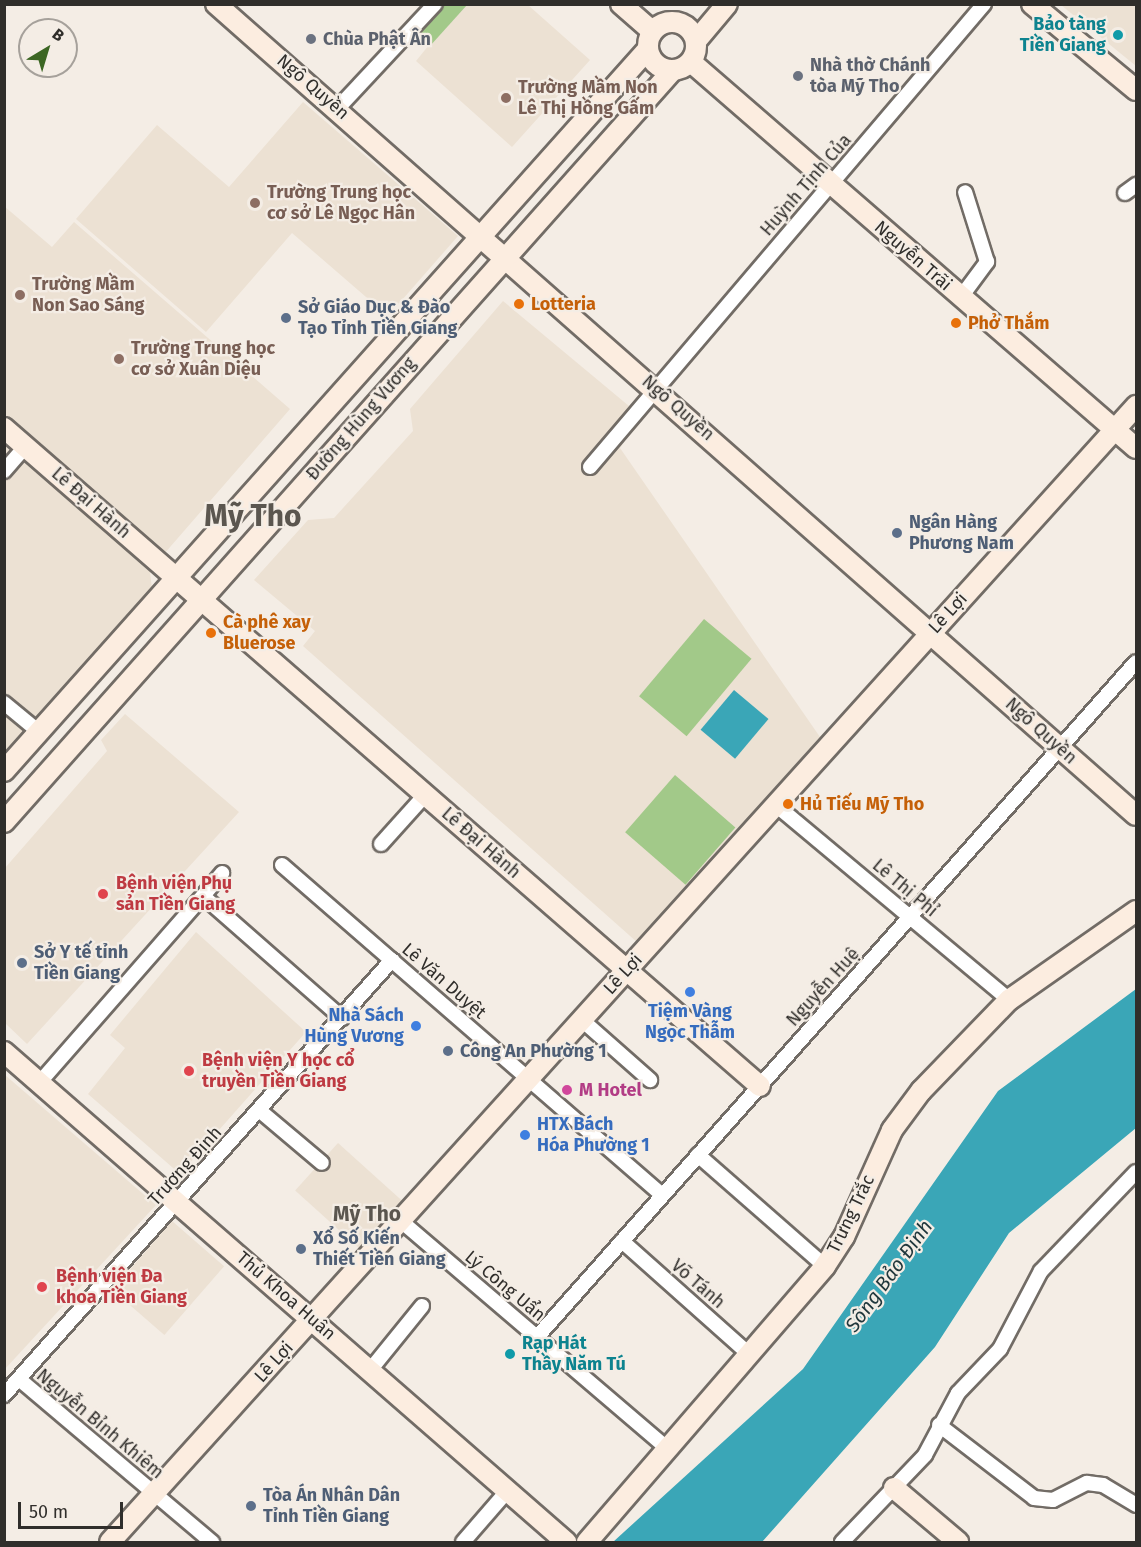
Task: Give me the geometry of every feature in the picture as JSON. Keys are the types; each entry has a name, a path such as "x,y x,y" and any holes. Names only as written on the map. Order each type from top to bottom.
{"main road":[{"name":"Ngô Quyền","path":"216,4 338,108 503,257 654,387 1137,815"},
{"path":"621,4 650,40 656,64 672,71 691,62 696,41 727,4"},
{"path":"650,40 687,4"},
{"path":"1032,4 1137,90"},
{"path":"672,21 688,27 696,41"},
{"name":"Đường Hùng Vương","path":"4,771 480,236 650,40"},
{"name":"Nguyễn Trãi","path":"691,62 1114,431 1137,448"},
{"name":"Đường Hùng Vương","path":"4,822 503,257 672,71"},
{"name":"Lê Lợi","path":"110,1542 1137,406"},
{"name":"Lê Đại Hành","path":"4,428 203,598 626,971 760,1086"},
{"path":"4,777 27,796"},
{"name":"Trưng Trắc","path":"587,1542 825,1266 844,1237 892,1130 935,1075 1009,1000 1137,911"},
{"name":"Thủ Khoa Huân","path":"4,1052 313,1318 566,1542"},
{"path":"894,1488 958,1542"}],"street":[{"path":"338,108 435,4"},
{"name":"Huỳnh Tịnh Của","path":"590,467 654,387 831,185 984,4"},
{"path":"1125,193 1137,185"},
{"path":"961,297 987,262 965,192"},
{"path":"4,471 26,446"},
{"name":"Nguyễn Huệ","path":"537,1337 1137,662"},
{"path":"4,703 39,732"},
{"path":"381,844 426,794"},
{"name":"Lê Thị Phỉ","path":"776,805 911,915 1009,1000"},
{"name":"Lê Văn Duyệt","path":"282,865 663,1196"},
{"path":"40,1082 222,873"},
{"path":"202,896 342,1018"},
{"name":"Trương Định","path":"4,1395 392,960"},
{"path":"582,1020 650,1080"},
{"path":"259,1110 322,1163"},
{"path":"698,1155 825,1266"},
{"path":"842,1542 925,1455 958,1393 1000,1349 1041,1271 1137,1172"},
{"name":"Lý Công Uẩn","path":"400,1221 668,1449"},
{"name":"Võ Tánh","path":"622,1241 749,1354"},
{"path":"371,1369 422,1306"},
{"name":"Nguyễn Bỉnh Khiêm","path":"19,1379 212,1542"},
{"path":"939,1425 1034,1498 1053,1500 1087,1483 1103,1485 1137,1505"},
{"path":"463,1542 508,1490"}],"shaded area":[{"name":"Trường Mầm Non Lê Thị Hồng Gấm","path":"426,5 528,5 590,60 512,147 416,61 429,45"},
{"name":"Bảo tàng Tiền Giang","path":"1061,5 1136,5 1136,66"},
{"name":"Trường Trung học cơ sở Lê Ngọc Hân","path":"303,102 458,236 388,316 292,233 206,332 76,219 157,125 229,187"},
{"name":"Trường Trung học cơ sở Xuân Diệu","path":"4,206 52,247 74,222 290,409 164,554 5,416"},
{"path":"503,301 641,416 620,448 820,737 638,943 303,646 315,631 254,580 308,520 334,518 413,431 410,409"},
{"path":"5,439 149,565 152,588 5,754"},
{"name":"Bệnh viện Phụ sản Tiền Giang","path":"125,714 239,812 27,1044 5,1023 5,868 107,751 101,740"},
{"name":"Bệnh viện Y học cổ truyền Tiền Giang","path":"196,932 306,1032 180,1174 88,1094 125,1048 110,1035"},
{"name":"Bệnh viện Đa khoa Tiền Giang","path":"5,1075 156,1205 5,1369"},
{"path":"338,1143 403,1201 360,1249 295,1191"},
{"path":"172,1221 224,1266 164,1335 112,1290"}],"green space":[{"path":"430,5 467,5 430,46 409,27"},
{"path":"704,619 751,659 687,736 639,696"},
{"path":"675,775 735,827 686,885 625,832"}],"water":[{"path":"734,690 768,719 735,759 701,730"},
{"name":"Sông Bảo Định","path":"1136,989 1136,1128 1009,1233 935,1347 762,1542 613,1542 803,1369 998,1091"}],"place":[{"name":"Bảo tàng Tiền Giang","path":"1118,35"},
{"name":"Chùa Phật Ân","path":"311,39"},
{"name":"Nhà thờ Chánh tòa Mỹ Tho","path":"798,76"},
{"name":"Trường Mầm Non Lê Thị Hồng Gấm","path":"506,98"},
{"name":"Trường Trung học cơ sở Lê Ngọc Hân","path":"255,203"},
{"name":"Trường Mầm Non Sao Sáng","path":"20,295"},
{"name":"Lotteria","path":"519,304"},
{"name":"Sở Giáo Dục & Đào Tạo Tỉnh Tiền Giang","path":"286,318"},
{"name":"Phở Thắm","path":"956,323"},
{"name":"Trường Trung học cơ sở Xuân Diệu","path":"119,359"},
{"name":"Ngân Hàng Phương Nam","path":"897,533"},
{"name":"Cà phê xay Bluerose","path":"211,633"},
{"name":"Hủ Tiếu Mỹ Tho","path":"788,804"},
{"name":"Bệnh viện Phụ sản Tiền Giang","path":"103,894"},
{"name":"Sở Y tế tỉnh Tiền Giang","path":"22,963"},
{"name":"Tiệm Vàng Ngọc Thẫm","path":"690,992"},
{"name":"Nhà Sách Hùng Vương","path":"416,1026"},
{"name":"Công An Phường 1","path":"448,1051"},
{"name":"Bệnh viện Y học cổ truyền Tiền Giang","path":"189,1071"},
{"name":"M Hotel","path":"567,1090"},
{"name":"HTX Bách Hóa Phường 1","path":"525,1135"},
{"name":"Xổ Số Kiến Thiết Tiền Giang","path":"301,1249"},
{"name":"Bệnh viện Đa khoa Tiền Giang","path":"42,1287"},
{"name":"Rạp Hát Thầy Năm Tú","path":"510,1354"},
{"name":"Tòa Án Nhân Dân Tỉnh Tiền Giang","path":"251,1506"}],"district":[{"name":"Mỹ Tho","path":"253,516"},
{"name":"Mỹ Tho","path":"367,1214"}]}
